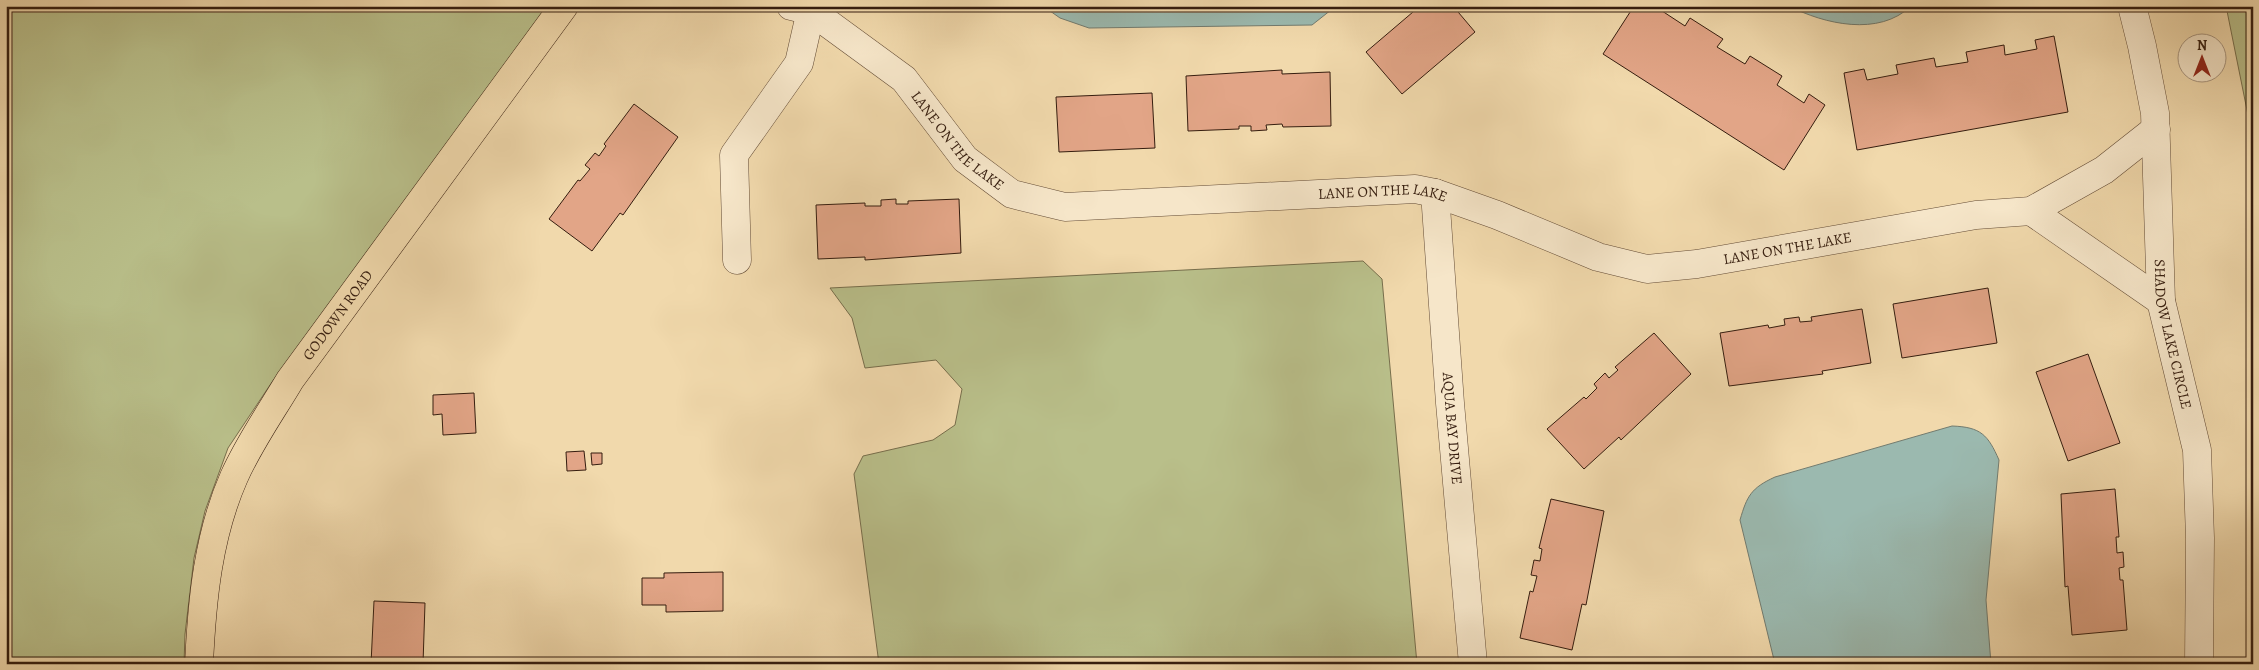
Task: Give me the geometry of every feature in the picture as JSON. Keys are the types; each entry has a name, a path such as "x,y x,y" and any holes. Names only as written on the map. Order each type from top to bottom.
{"main road":[{"name":"GODOWN ROAD","path":"198,664 202,596 212,548 224,504 250,445 290,380 564,6"}],"street":[{"name":"SHADOW LAKE CIRCLE","path":"2132,6 2155,113 2161,301 2197,450 2200,538 2199,664"},
{"name":"LANE ON THE LAKE","path":"805,8 904,79 965,159 1012,194 1066,207 1402,189 1435,193 1554,237 1598,257 1647,269 1697,264 1976,215 2031,210 2104,170 2156,129"},
{"path":"737,260 734,155 799,63 805,8"},
{"name":"AQUA BAY DRIVE","path":"1435,193 1450,403 1473,664"},
{"path":"2031,210 2161,301"}],"green space":[{"path":"6,6 549,6 272,382 228,448 205,511 194,558 185,634 184,664 6,664"},
{"path":"2226,6 2253,6 2253,140"},
{"path":"1363,261 1382,279 1417,664 879,664 854,474 863,456 933,440 955,425 962,389 936,360 865,368 852,318 830,288"}],"water":[{"path":"1043,6 1336,6 1312,25 1089,28 1060,18"},
{"path":"1789,6 1911,6 1898,16 1883,22 1851,24 1818,18"},
{"path":"1952,426 1970,428 1982,434 1991,444 1999,460 1986,600 1991,664 1775,664 1740,520 1751,494 1760,485 1775,477"}],"building":[{"path":"1420,6 1453,6 1475,32 1402,94 1366,52"},
{"path":"1634,6 1660,6 1659,9 1685,26 1690,18 1723,39 1717,47 1745,64 1750,56 1782,76 1777,85 1804,103 1809,94 1825,105 1784,170 1603,54"},
{"path":"2054,36 2068,112 1857,150 1844,73 1864,69 1867,80 1898,74 1896,65 1934,58 1936,67 1968,62 1966,52 2004,45 2005,55 2037,49 2035,40"},
{"path":"1282,70 1282,74 1330,72 1331,126 1283,127 1282,124 1266,125 1267,130 1251,131 1251,126 1239,126 1239,129 1188,131 1186,76"},
{"path":"1152,93 1155,148 1059,152 1056,97"},
{"path":"634,104 678,137 623,215 620,213 592,251 549,219 578,180 580,181 590,169 585,165 595,153 599,156 606,146 604,144"},
{"path":"896,199 896,204 908,204 908,201 959,199 961,253 865,260 865,257 818,259 816,205 865,203 865,206 881,206 881,200"},
{"path":"1988,288 1997,343 1902,358 1893,304"},
{"path":"1862,309 1871,363 1822,371 1823,374 1729,386 1720,333 1768,325 1769,328 1785,325 1784,319 1799,317 1800,322 1812,321 1811,317"},
{"path":"1654,333 1691,374 1621,440 1619,437 1584,469 1547,429 1584,397 1586,399 1597,388 1594,384 1605,373 1609,378 1618,370 1615,367"},
{"path":"2088,354 2120,443 2068,461 2036,372"},
{"path":"474,393 476,433 443,435 442,414 433,415 433,395"},
{"path":"584,451 586,470 567,471 566,452"},
{"path":"591,453 602,453 602,464 592,465"},
{"path":"2115,489 2119,537 2116,537 2117,553 2123,552 2124,567 2119,568 2120,580 2123,580 2127,630 2072,635 2068,586 2065,587 2061,494"},
{"path":"1551,499 1604,511 1586,605 1582,604 1572,650 1520,638 1530,591 1533,592 1537,576 1531,575 1534,560 1540,561 1542,549 1539,548"},
{"path":"723,572 723,611 666,612 666,605 642,605 642,578 664,578 664,573"},
{"path":"374,601 425,603 423,664 371,664"}]}
